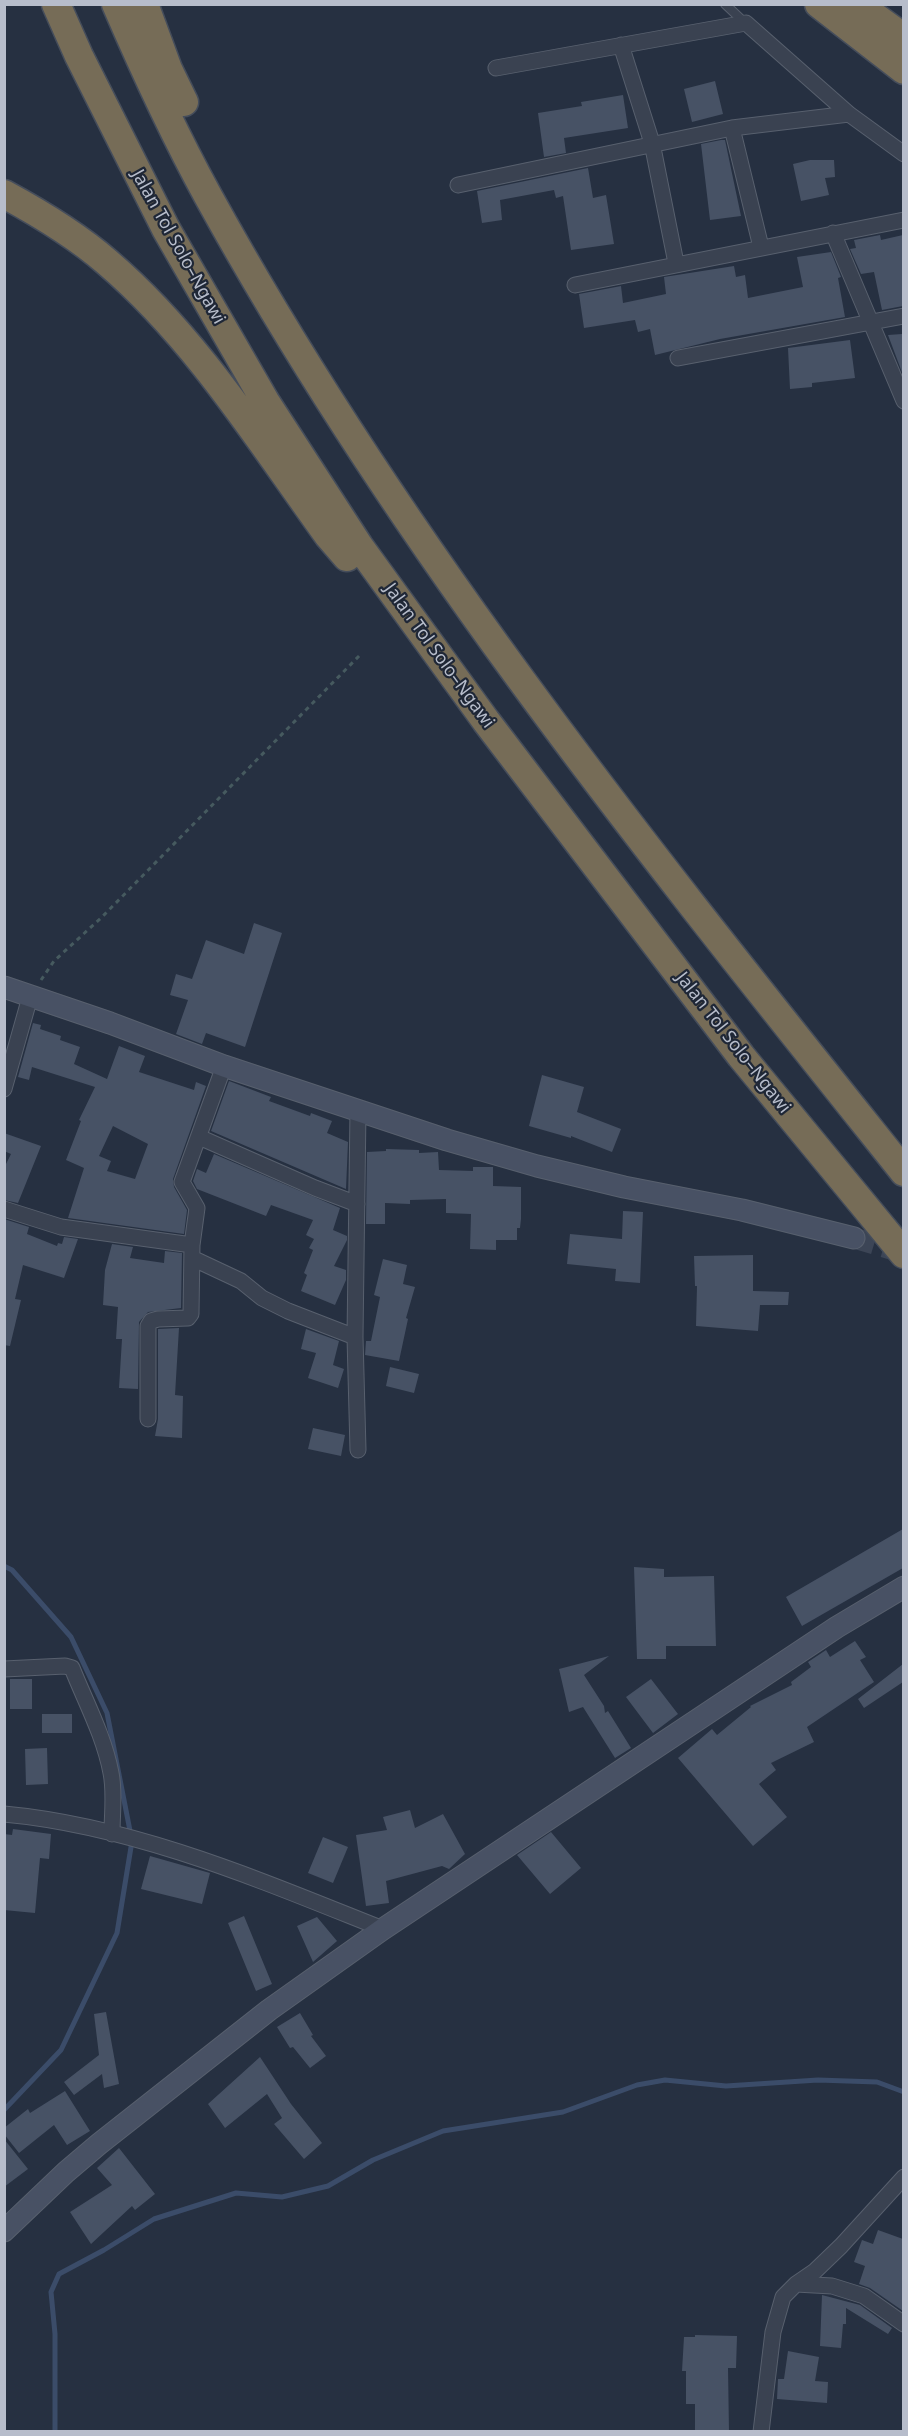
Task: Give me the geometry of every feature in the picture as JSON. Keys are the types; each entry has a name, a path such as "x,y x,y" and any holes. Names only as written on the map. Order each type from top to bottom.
{"highway":[{"name":"Jalan Tol Solo–Ngawi","path":"56,4 79,56 166,229 266,401 359,546 486,721 741,1056 903,1254"},
{"path":"116,4 206,192 317,383 391,496 470,609 691,904 903,1172"},
{"path":"144,4 168,69 317,383"},
{"path":"819,4 903,70"},
{"path":"857,4 903,38"},
{"path":"4,194 58,224 107,262 151,303 210,373 328,535 486,721"}],"street":[{"path":"496,68 746,23 849,114 903,154"},
{"path":"621,45 652,143 676,263"},
{"path":"458,185 732,128 849,114"},
{"path":"732,128 761,246"},
{"path":"575,285 643,273 676,263 761,246 903,220"},
{"path":"833,233 903,401"},
{"path":"678,358 903,316"},
{"path":"4,987 110,1023 224,1066 447,1140 537,1166 624,1187 742,1210 854,1238"},
{"path":"4,1089 8,1063 30,997"},
{"path":"148,1419 148,1326 151,1321 158,1318 188,1318 191,1314 192,1251 197,1208 182,1182 224,1066"},
{"path":"358,1110 355,1337 358,1449"},
{"path":"199,1137 357,1204"},
{"path":"4,1209 61,1227 192,1251 241,1281 262,1298 288,1311 355,1337"},
{"path":"4,2231 74,2165 208,2056 269,2010 383,1929 837,1627 903,1587"},
{"path":"4,1669 65,1666 72,1668 101,1737 108,1761 112,1783 114,1835"},
{"path":"4,1814 68,1822 209,1861 383,1929"},
{"path":"761,2432 777,2314 783,2297 841,2246 903,2177"},
{"path":"796,2284 832,2286 857,2293 877,2304 903,2324"}],"lane":[{"path":"725,4 746,23"}],"path":[{"path":"30,997 54,961 102,917 360,655"}],"building":[{"path":"715,81 723,114 692,122 684,89"},
{"path":"623,95 628,128 564,138 566,153 544,157 538,113 582,106 581,102"},
{"path":"725,140 741,216 710,220 701,144"},
{"path":"810,160 834,160 835,177 825,178 829,195 801,201 793,164"},
{"path":"588,168 593,198 606,195 614,244 571,250 563,196 556,198 554,190 500,200 502,220 482,223 477,191"},
{"path":"880,235 881,240 903,235 903,306 882,310 874,272 861,274 850,249 856,248 854,240"},
{"path":"831,252 841,277 838,278 845,317 720,339 655,355 650,329 638,332 635,320 584,328 579,294 621,286 623,303 666,294 664,277 734,266 736,277 745,275 748,298 803,287 797,257"},
{"path":"902,334 903,353 903,375 888,335"},
{"path":"850,340 855,378 812,383 812,387 790,389 788,348"},
{"path":"254,923 282,933 245,1047 206,1033 202,1044 176,1034 188,1000 170,995 176,974 192,979 206,940 244,954"},
{"path":"33,1023 41,1025 40,1029 61,1036 60,1040 80,1047 74,1064 107,1079 119,1046 145,1056 139,1072 194,1090 196,1082 206,1086 173,1179 174,1187 187,1210 184,1234 68,1218 84,1168 66,1160 81,1121 79,1120 95,1087 32,1067 29,1080 18,1077","holes":["113,1126 148,1144 135,1179 107,1171 111,1161 99,1156"]},
{"path":"542,1075 584,1087 577,1112 621,1129 612,1152 571,1136 571,1138 529,1126"},
{"path":"229,1081 271,1097 269,1101 310,1116 311,1113 332,1121 327,1133 348,1142 346,1189 211,1131"},
{"path":"4,1133 41,1146 18,1203 4,1200 4,1168 11,1154 4,1151"},
{"path":"386,1149 419,1150 419,1153 438,1152 439,1170 473,1171 473,1167 493,1167 493,1186 521,1187 521,1219 520,1228 517,1228 517,1240 496,1240 496,1250 470,1249 471,1214 446,1213 446,1199 410,1200 410,1204 385,1203 385,1224 366,1224 367,1152 386,1151"},
{"path":"214,1154 340,1208 333,1230 347,1236 347,1240 334,1266 346,1270 346,1280 335,1305 301,1291 307,1275 304,1273 313,1250 309,1248 314,1239 306,1235 313,1220 271,1205 266,1216 197,1189 193,1181 197,1169 206,1173"},
{"path":"623,1211 643,1212 640,1283 615,1281 616,1269 567,1264 570,1234 622,1239"},
{"path":"4,1219 29,1227 27,1234 57,1246 58,1243 62,1244 64,1237 78,1239 64,1278 23,1265 15,1299 21,1300 10,1346 4,1345"},
{"path":"112,1244 133,1247 130,1258 164,1263 165,1251 182,1253 181,1308 148,1312 139,1322 138,1389 119,1388 122,1339 116,1339 118,1307 103,1305 105,1270"},
{"path":"753,1255 753,1291 789,1292 788,1305 760,1305 758,1331 696,1326 697,1286 695,1286 694,1256"},
{"path":"383,1259 407,1265 403,1284 415,1287 406,1318 408,1319 399,1361 365,1355 366,1341 371,1341 380,1297 374,1295"},
{"path":"179,1328 175,1395 183,1396 182,1438 155,1436 158,1419 158,1329"},
{"path":"306,1329 339,1341 333,1365 344,1369 338,1388 308,1378 316,1353 301,1349"},
{"path":"390,1367 419,1374 414,1393 386,1386"},
{"path":"313,1428 345,1435 341,1456 308,1449"},
{"path":"903,1529 903,1568 802,1626 786,1597"},
{"path":"634,1567 664,1569 664,1577 714,1576 716,1646 666,1646 666,1659 637,1659"},
{"path":"855,1641 866,1657 860,1660 874,1682 807,1727 814,1742 771,1763 776,1770 759,1784 787,1817 753,1846 678,1758 712,1729 717,1735 750,1706 792,1685 791,1682 811,1667 808,1662 826,1650 830,1657"},
{"path":"609,1656 584,1675 604,1706 605,1713 608,1711 631,1748 615,1758 583,1707 569,1712 559,1669"},
{"path":"903,1664 903,1682 864,1708 858,1699"},
{"path":"10,1679 32,1679 32,1709 10,1709"},
{"path":"651,1679 678,1714 653,1733 626,1697"},
{"path":"42,1714 72,1714 72,1733 42,1733"},
{"path":"47,1748 48,1784 26,1785 25,1749"},
{"path":"410,1810 415,1828 443,1814 465,1854 449,1869 442,1866 386,1881 389,1903 366,1906 356,1835 387,1830 383,1817"},
{"path":"13,1829 51,1834 49,1859 40,1858 35,1913 4,1910 4,1834 12,1835"},
{"path":"551,1832 581,1868 550,1894 517,1855"},
{"path":"323,1837 348,1847 333,1883 308,1873"},
{"path":"150,1856 210,1873 202,1904 141,1889"},
{"path":"244,1916 272,1984 256,1991 228,1923"},
{"path":"317,1917 337,1941 313,1962 297,1926"},
{"path":"106,2012 119,2084 104,2088 102,2074 74,2095 64,2082 99,2055 94,2014"},
{"path":"300,2013 313,2035 311,2036 326,2056 310,2068 293,2047 290,2048 277,2027"},
{"path":"260,2057 291,2104 322,2143 304,2159 274,2124 282,2118 267,2094 225,2128 208,2104"},
{"path":"65,2091 90,2131 67,2145 54,2125 19,2153 4,2134 4,2128 28,2109 30,2113"},
{"path":"4,2139 28,2169 4,2187"},
{"path":"119,2148 155,2194 135,2210 132,2206 91,2244 70,2212 112,2185 97,2168"},
{"path":"878,2230 903,2239 903,2311 870,2288 859,2284 865,2266 854,2262 862,2240 873,2244"},
{"path":"822,2295 860,2305 892,2328 888,2334 846,2308 846,2324 843,2324 841,2348 820,2346"},
{"path":"695,2335 737,2336 736,2368 728,2368 729,2432 695,2432 695,2404 686,2404 686,2371 682,2371 684,2337 695,2337"},
{"path":"788,2351 819,2357 815,2381 828,2382 827,2403 777,2399 778,2379 784,2379"}],"waterway":[{"path":"4,1566 12,1570 71,1637 107,1713 132,1841 117,1933 61,2050 4,2110"},
{"path":"55,2432 55,2334 51,2292 59,2274 154,2219 236,2193 282,2197 328,2186 373,2160 443,2131 563,2112 637,2085 665,2080 726,2086 818,2080 877,2082 904,2092"}],"tunnel":[{"path":"854,1238 904,1253"}]}
